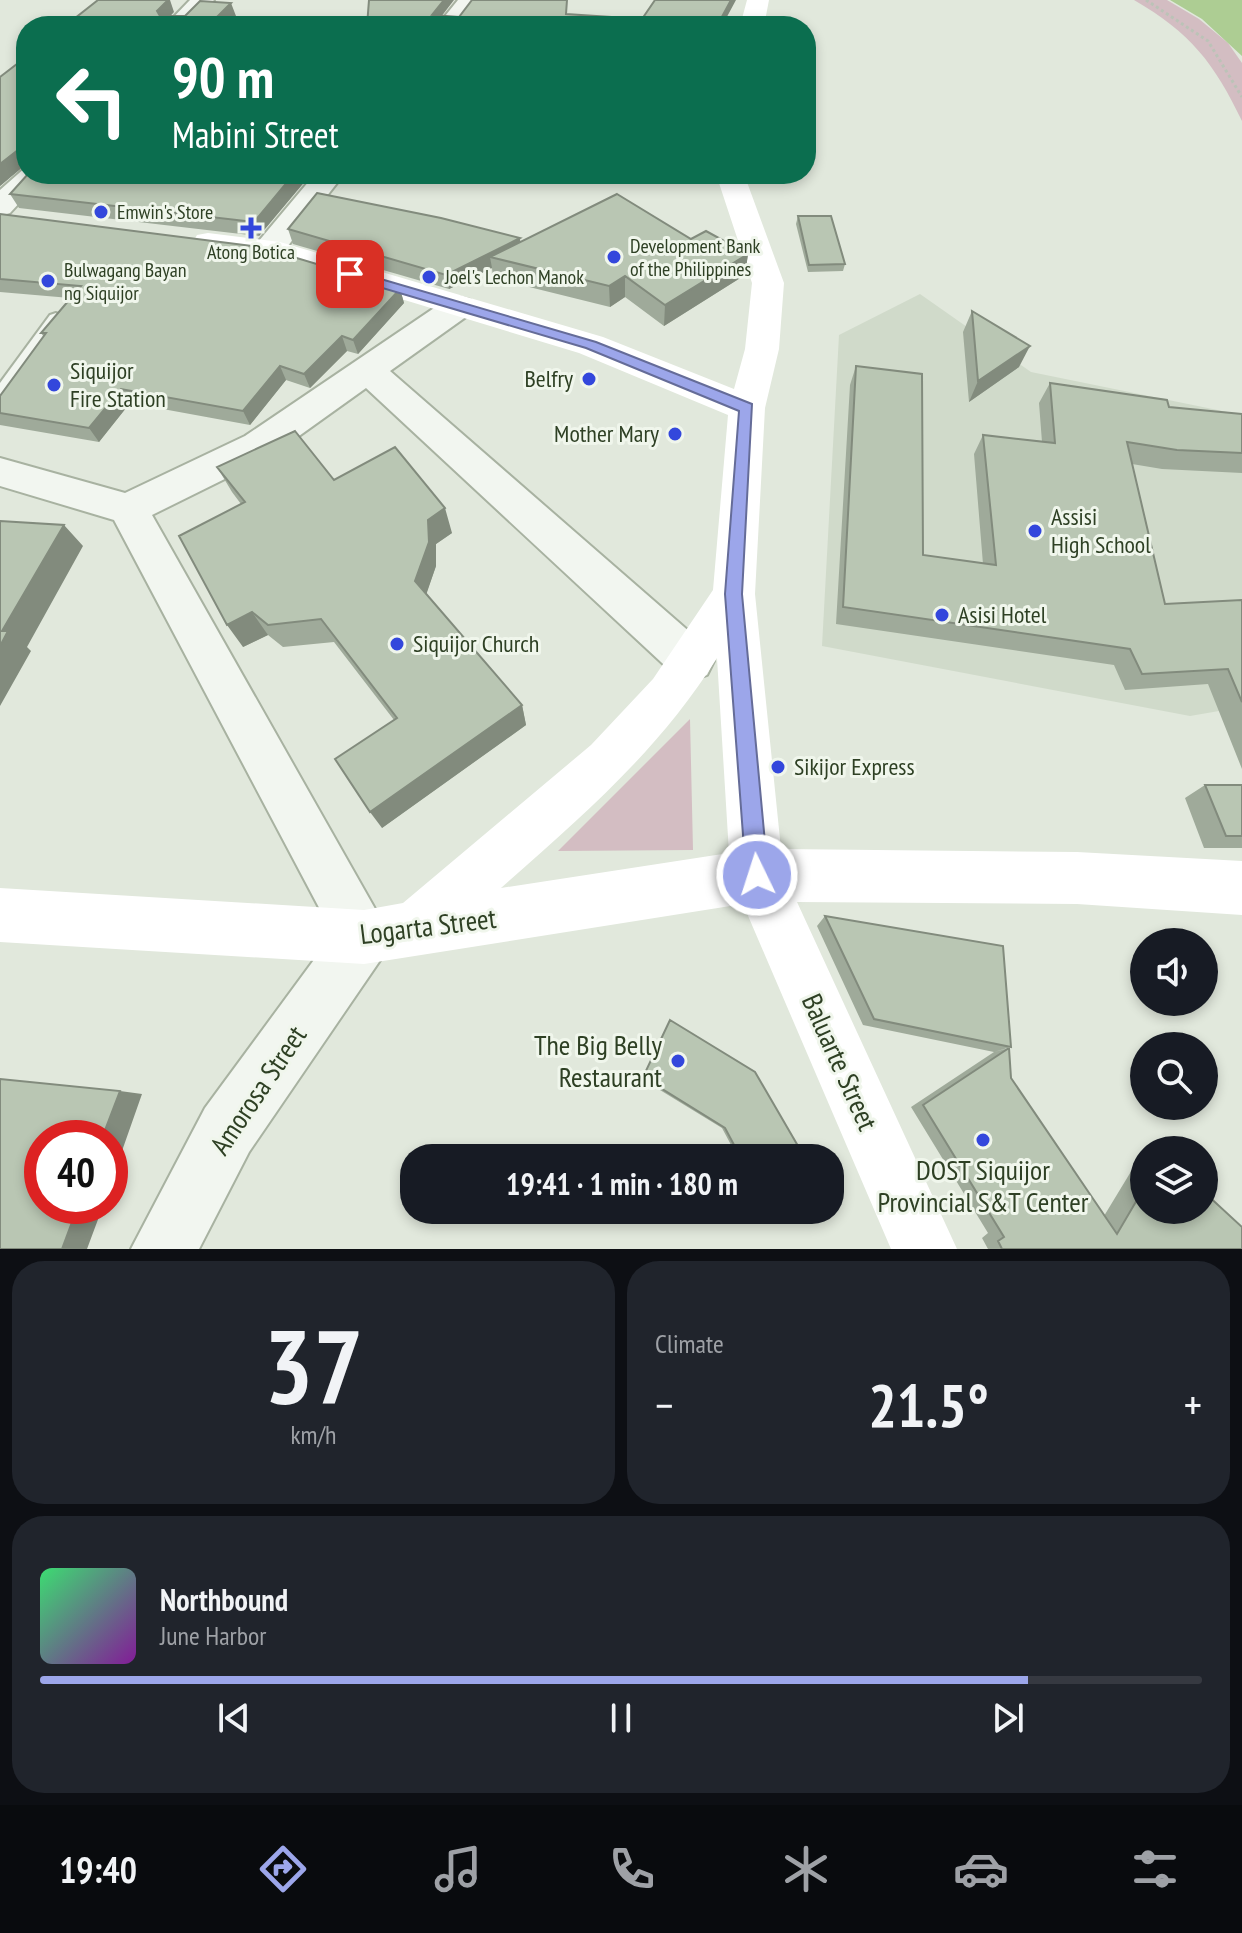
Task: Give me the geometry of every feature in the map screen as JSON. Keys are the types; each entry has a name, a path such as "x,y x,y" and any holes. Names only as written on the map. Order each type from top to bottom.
{"street":[{"path":"187,16 203,0"},
{"path":"457,16 470,0"},
{"path":"0,207 22,184"},
{"path":"269,249 322,184"},
{"name":"Baluarte Street","path":"733,184 768,283 762,349 747,408 734,594 757,875 924,1249"},
{"path":"174,238 269,249 591,345 747,408"},
{"path":"0,472 128,509 258,446 458,307"},
{"path":"367,370 691,661"},
{"path":"128,509 389,934 608,761 669,694 734,594"},
{"name":"Logarta Street","path":"0,915 389,934 757,875 1077,878 1242,888"},
{"name":"Amorosa Street","path":"164,1249 227,1130 389,934"}],"lane":[{"path":"0,397 56,319"}],"path":[{"path":"1146,0 1208,41 1242,97"}],"shaded area":[{"path":"1134,0 1167,0 1199,19 1228,43 1242,63 1242,121 1221,82 1199,51 1171,25"},
{"path":"1170,0 1242,0 1242,56 1202,19"},
{"name":"Assisi High School","path":"920,294 1031,372 1242,415 1242,707 1190,716 822,646 839,335"},
{"path":"690,719 693,850 558,851"}],"building":[{"path":"98,0 168,0 157,11 160,16 78,16"},
{"path":"369,0 444,0 432,15 446,16 368,16"},
{"path":"472,0 567,0 566,14 596,16 460,16"},
{"path":"655,0 731,0 722,16 644,16"},
{"path":"200,1 231,3 218,16 185,16"},
{"path":"16,65 16,152 0,164 0,77"},
{"path":"19,184 286,184 254,222 10,194"},
{"path":"317,193 441,218 520,238 446,275 288,229"},
{"path":"617,194 691,239 706,231 748,254 665,305 625,276 609,286 490,257"},
{"path":"0,214 260,247 400,289 353,340 342,336 304,374 280,366 243,411 121,389 89,428 0,413 0,396 46,333 41,333 81,286 0,279"},
{"path":"798,216 831,216 845,264 809,265"},
{"path":"972,311 1030,346 978,381"},
{"path":"856,366 922,374 923,555 996,565 983,435 1055,443 1050,383 1167,400 1169,407 1242,414 1242,453 1177,450 1127,442 1165,604 1242,600 1242,702 1228,669 1142,674 1130,649 843,607"},
{"name":"Siquijor Church","path":"295,431 334,480 395,447 445,508 428,520 429,542 415,581 522,705 370,812 335,759 397,718 321,619 268,625 252,612 227,625 179,536 245,502 217,467"},
{"path":"0,521 64,525 2,631 8,631 0,646"},
{"path":"1205,785 1242,785 1242,836 1226,836"},
{"path":"825,916 1003,946 1011,1047 874,1019"},
{"path":"670,1020 755,1072 797,1144 734,1144 725,1128 643,1077"},
{"path":"1009,1048 1011,1078 1117,1234 1130,1212 1130,1224 1218,1224 1218,1205 1242,1227 1242,1249 1002,1249 998,1241 1004,1237 923,1105"},
{"path":"0,1079 120,1091 109,1120 24,1120 24,1224 71,1224 62,1249 0,1249"}],"place":[{"name":"Emwin's Store","path":"101,212"},
{"name":"Atong Botica","path":"251,228"},
{"name":"Development Bank of the Philippines","path":"614,257"},
{"name":"Joel's Lechon Manok","path":"429,277"},
{"name":"Bulwagang Bayan ng Siquijor","path":"48,281"},
{"name":"Belfry","path":"589,379"},
{"name":"Siquijor Fire Station","path":"54,385"},
{"name":"Mother Mary","path":"675,434"},
{"name":"Assisi High School","path":"1035,531"},
{"name":"Asisi Hotel","path":"942,615"},
{"name":"Siquijor Church","path":"397,644"},
{"name":"Sikijor Express","path":"778,767"},
{"name":"The Big Belly Restaurant","path":"678,1061"},
{"name":"DOST Siquijor Provincial S&T Center","path":"983,1140"}],"route":[{"path":"350,274 591,345 747,408 734,594 757,875"}]}
